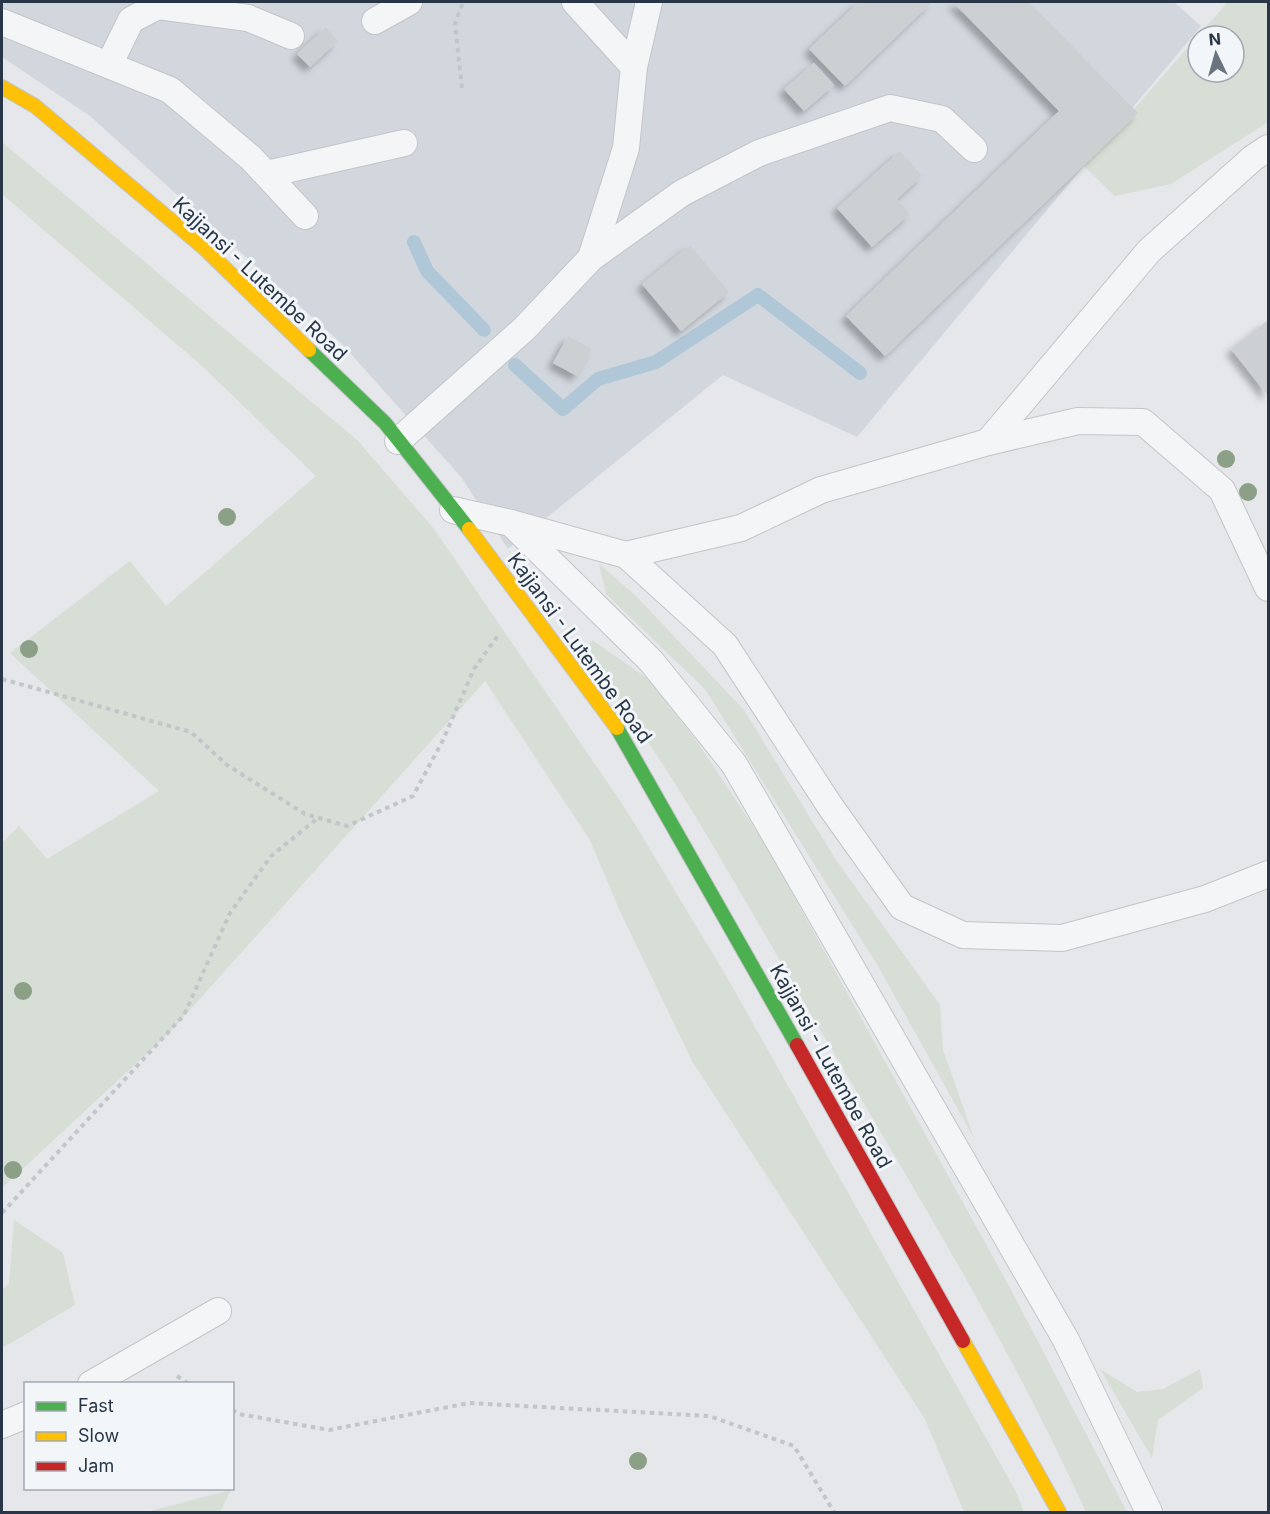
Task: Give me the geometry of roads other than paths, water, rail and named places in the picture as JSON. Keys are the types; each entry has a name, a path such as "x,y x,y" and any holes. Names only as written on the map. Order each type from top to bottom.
{"street":[{"name":"Kajjansi - Lutembe Road","path":"2,87 35,106 204,248 384,423 515,588 623,736 1059,1512"}],"lane":[{"path":"375,21 409,2"},
{"path":"575,2 633,67"},
{"path":"591,258 626,148 633,67 649,2"},
{"path":"109,65 131,20 158,6 248,18 291,36"},
{"path":"2,22 170,90 251,158 305,216"},
{"path":"398,441 524,329 591,258 682,193 759,153 890,108 942,119 974,149"},
{"path":"267,174 404,143"},
{"path":"988,442 1149,251 1253,158 1269,148"},
{"path":"626,555 741,528 821,490 988,442 1078,421 1143,422 1222,490 1269,588"},
{"path":"453,510 511,523 626,555 725,645 830,806 902,907 963,935 1062,938 1205,899 1269,874"},
{"path":"511,523 651,660 734,764 1066,1340 1149,1512"},
{"path":"93,1382 218,1311"},
{"path":"2,1425 24,1416"}],"waterway":[{"path":"414,242 427,271 484,330"},
{"path":"515,365 563,409 598,379 656,362 758,295 860,373"}]}
